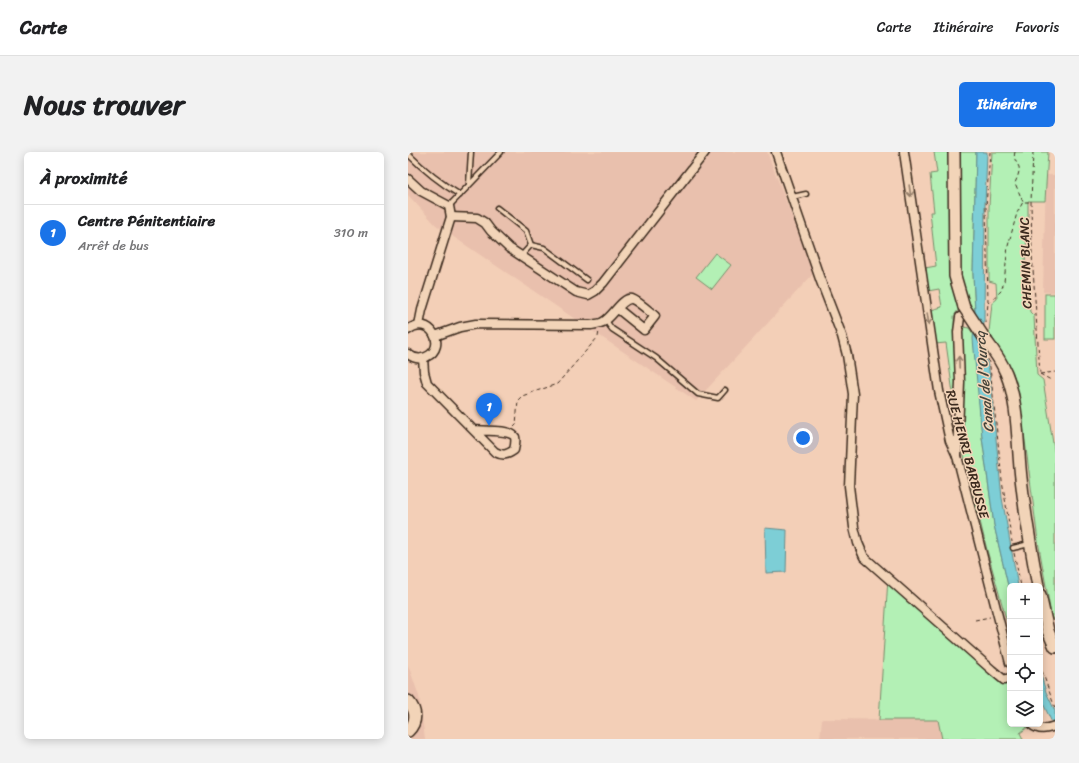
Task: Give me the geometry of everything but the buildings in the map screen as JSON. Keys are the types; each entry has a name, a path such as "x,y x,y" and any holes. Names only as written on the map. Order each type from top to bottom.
{"main road":[{"path":"954,152 956,276 966,310 1002,365 1011,388 1014,402 1021,478 1038,583"},
{"path":"1043,610 1046,625 1055,647"},
{"path":"408,701 413,707 415,713 410,733"}],"street":[{"path":"451,217 465,216 476,218 485,223 491,231 509,248 576,292 588,295 595,291 603,283 705,152"},
{"path":"776,152 820,279 842,336 853,394 849,486 854,527 858,543 864,557 992,670 1004,680 1007,679"},
{"name":"RUE HENRI BARBUSSE","path":"904,152 939,391 950,441 957,456 1008,655"},
{"path":"408,179 421,191 449,206 451,217 422,310 419,325"},
{"path":"435,336 460,327 476,324 591,325 603,321 618,309"},
{"path":"957,456 960,382 958,332 960,317 966,310"},
{"path":"408,330 419,325 429,328 435,336 435,347 432,352 423,358 414,357 408,354"},
{"path":"423,358 424,372 427,383 495,452 501,455 508,454 514,450 516,441 514,436 509,432 474,430"},
{"path":"1036,727 1041,730 1053,726"}],"lane":[{"path":"469,185 471,152"},
{"path":"449,206 501,152"},
{"path":"408,154 434,178 460,195"},
{"path":"792,197 806,194"},
{"path":"497,208 526,232 531,245"},
{"path":"521,256 531,245"},
{"path":"531,245 544,248 587,280"},
{"path":"603,321 612,329 656,358 698,394 718,398 725,390"},
{"path":"1013,548 1031,544"}],"path":[{"path":"1015,152 1015,163 1019,167 1019,173 1015,183 1023,202"},
{"name":"CHEMIN BLANC","path":"1033,152 1031,202 1033,292 1040,374"},
{"path":"1023,202 1031,202"},
{"path":"988,303 1001,291 1004,282 1008,246 1017,213 1023,202"},
{"path":"509,432 516,425 518,400 522,396 557,384 598,337 603,321"},
{"path":"1040,374 1055,372"},
{"path":"1040,374 1051,380"},
{"path":"1013,548 1020,583"},
{"path":"975,620 998,616"},
{"path":"1043,674 1055,708"}],"shaded area":[{"path":"408,152 767,152 814,273 696,401 436,225 408,195"},
{"path":"1046,175 1055,175 1055,292 1043,292"},
{"path":"408,665 419,696 425,739 408,739"},
{"path":"822,719 939,720 942,739 820,739"}],"green space":[{"path":"934,152 949,152 958,304 958,310 954,316 957,422 946,343 935,344 931,310 942,307 939,289 928,291 925,268 936,266 930,212 934,212 930,174 937,173"},
{"path":"960,152 976,152 973,274 975,313 964,288 959,261"},
{"path":"992,152 1048,152 1045,201 1028,201 1025,262 1030,312 1034,316 1037,375 1043,380 1055,456 1055,614 1052,620 1038,541 1019,394 1013,373 989,332 992,303 997,299 996,283 989,281 989,207"},
{"path":"715,253 731,265 712,289 696,277"},
{"path":"1045,294 1055,294 1055,339 1045,339"},
{"path":"964,327 969,328 974,335 982,437 994,525 1007,583 1007,622 987,550 964,455 962,429 962,331"},
{"path":"888,578 1004,679 1007,678 1007,727 1028,727 1020,733 1023,739 942,739 938,720 879,720"}],"water":[{"name":"Canal de l'Ourcq","path":"976,152 987,152 984,322 982,348 989,370 1002,498 1017,583 1007,583 994,525 982,437 973,339 975,310 973,274"},
{"path":"765,528 787,530 786,572 766,573"},
{"path":"1043,682 1055,711 1055,729 1043,703"}],"place":[{"name":"Centre Pénitentiaire","path":"489,426"}]}
